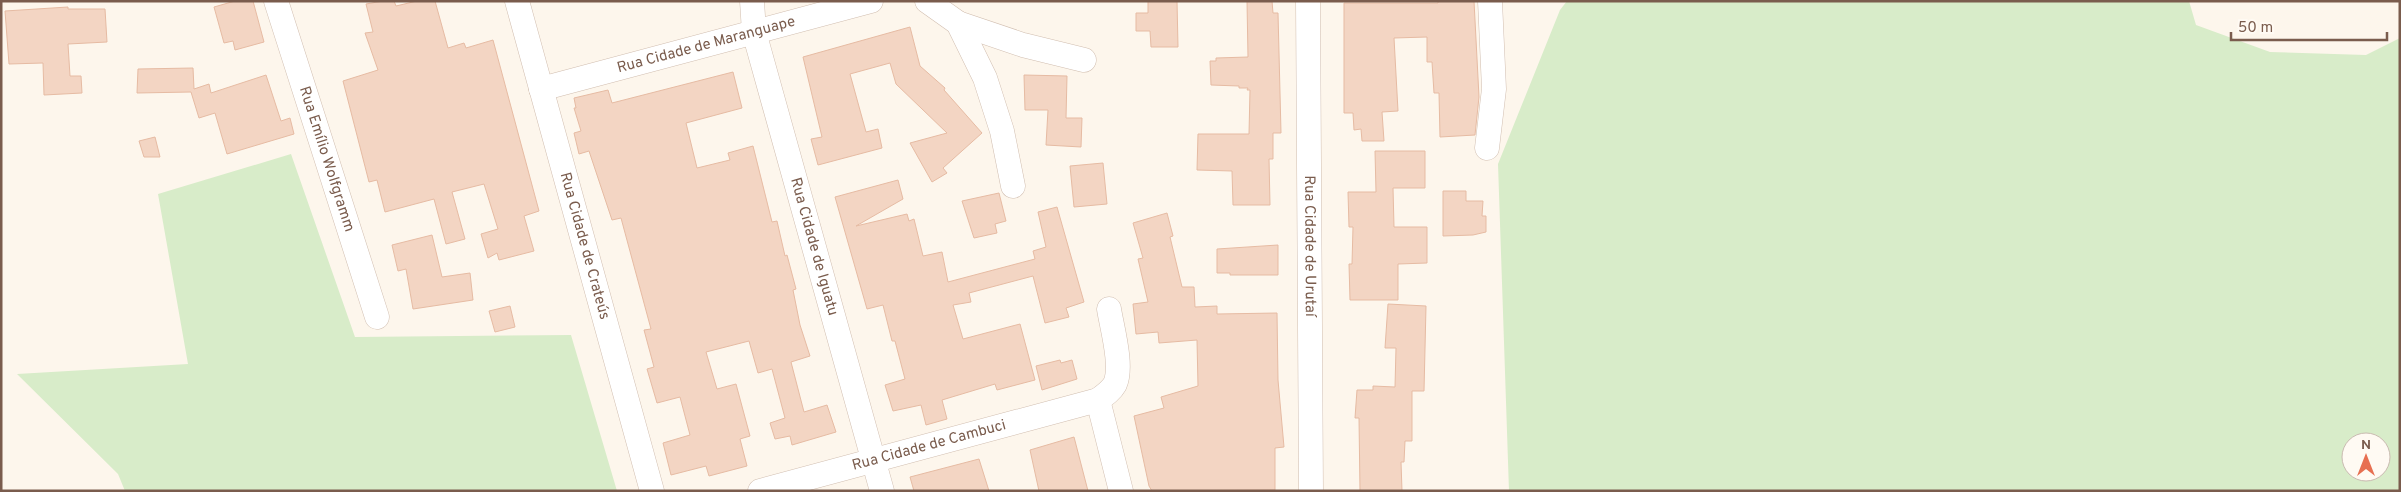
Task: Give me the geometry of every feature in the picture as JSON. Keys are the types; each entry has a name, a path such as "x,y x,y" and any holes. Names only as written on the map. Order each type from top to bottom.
{"street":[{"name":"Rua Emílio Wolfgramm","path":"276,1 377,317"},
{"name":"Rua Cidade de Crateús","path":"517,1 652,491"},
{"name":"Rua Cidade de Iguatu","path":"752,1 754,32 882,491"},
{"name":"Rua Cidade de Maranguape","path":"541,89 871,1"},
{"path":"927,1 958,23 1023,45 1084,60"},
{"name":"Rua Cidade de Urutaí","path":"1308,1 1311,491"},
{"path":"1487,148 1494,89 1490,1"},
{"path":"958,23 985,78 997,112 1009,159 1013,186"},
{"path":"1109,309 1119,368 1115,383 1109,393 1098,400 1121,491"},
{"name":"Rua Cidade de Cambuci","path":"760,491 1098,400"}],"green space":[{"path":"1567,1 2189,1 2196,25 2270,52 2366,55 2400,38 2400,491 1509,491 1498,164 1560,10"},
{"path":"291,154 355,337 571,335 617,491 125,491 118,474 17,374 188,364 158,194"}],"building":[{"path":"235,1 253,1 264,42 235,50 233,41 224,43 214,7"},
{"path":"394,1 396,6 417,1 435,1 448,48 464,43 466,48 493,40 539,211 524,216 534,251 499,260 497,253 488,258 481,234 498,229 484,184 452,192 465,239 446,244 434,199 385,212 377,180 369,182 343,81 378,70 365,33 373,32 366,4"},
{"path":"1148,1 1177,1 1178,47 1151,47 1150,31 1136,31 1136,13 1148,13"},
{"path":"1247,1 1272,1 1273,13 1278,13 1281,133 1273,133 1273,159 1269,159 1270,205 1233,205 1232,171 1197,170 1198,134 1249,134 1250,90 1247,90 1248,88 1239,88 1239,86 1211,85 1210,61 1216,61 1216,58 1248,57"},
{"path":"1438,1 1474,1 1479,97 1475,135 1440,137 1439,93 1434,93 1432,62 1427,62 1427,37 1394,38 1398,111 1382,112 1384,141 1362,141 1361,129 1354,130 1353,113 1344,113 1344,3 1438,3"},
{"path":"68,7 68,9 105,9 107,42 68,44 70,76 81,76 82,93 44,95 43,63 9,64 5,11"},
{"path":"910,27 920,66 945,88 944,90 982,133 943,168 947,173 932,182 910,143 947,133 896,84 890,63 850,74 866,132 878,129 882,148 818,165 811,139 822,137 803,57"},
{"path":"193,68 194,89 209,84 211,93 266,75 281,121 290,118 294,134 227,154 215,113 199,118 191,92 137,93 138,69"},
{"path":"733,72 742,108 686,123 697,168 730,160 728,153 753,146 772,222 777,221 785,256 787,255 796,289 793,290 800,325 810,356 791,362 804,412 827,405 836,432 792,445 790,436 775,439 770,423 785,418 772,369 758,373 749,341 706,352 717,389 736,384 750,436 740,439 747,466 709,476 706,466 671,475 663,443 690,435 680,397 657,403 647,369 654,367 644,330 651,329 621,218 612,220 589,151 579,154 574,133 581,131 574,108 576,108 574,98 608,90 612,103"},
{"path":"1024,75 1067,76 1066,118 1082,118 1081,147 1046,145 1048,110 1025,110"},
{"path":"155,137 160,157 144,157 139,141"},
{"path":"1375,151 1425,151 1425,188 1393,188 1394,227 1427,227 1427,263 1398,264 1398,300 1350,300 1349,264 1352,264 1353,227 1349,227 1348,192 1376,192"},
{"path":"1103,163 1107,204 1074,207 1070,166"},
{"path":"898,180 903,199 856,226 907,214 909,221 914,219 923,256 942,252 948,282 1035,259 1033,251 1046,247 1038,212 1057,207 1084,302 1066,308 1069,317 1045,323 1033,276 969,293 971,302 953,305 963,339 1020,324 1035,380 997,390 995,384 942,400 947,419 926,425 921,405 893,411 885,385 905,379 895,341 892,341 883,305 867,309 835,197"},
{"path":"1443,191 1466,191 1466,201 1483,201 1482,216 1486,216 1486,232 1473,235 1443,236"},
{"path":"999,193 1006,221 995,224 997,233 974,238 962,201"},
{"path":"1167,213 1173,236 1170,237 1182,287 1194,287 1195,307 1217,306 1217,314 1277,313 1278,380 1284,447 1275,448 1275,490 1152,491 1149,486 1134,416 1164,408 1161,397 1198,386 1197,340 1159,343 1158,332 1136,334 1133,304 1148,302 1138,259 1143,258 1133,223"},
{"path":"432,235 442,277 470,273 473,300 413,309 406,269 398,271 392,245"},
{"path":"1278,245 1278,275 1230,275 1230,273 1217,273 1217,249"},
{"path":"1388,304 1426,306 1424,391 1412,391 1412,441 1405,441 1404,462 1401,462 1402,491 1360,491 1359,418 1355,418 1357,390 1373,390 1373,386 1395,387 1396,348 1385,348"},
{"path":"510,306 515,327 495,332 489,311"},
{"path":"1060,360 1061,363 1072,360 1077,379 1042,390 1036,366"},
{"path":"1074,437 1088,491 1039,491 1030,450"},
{"path":"979,459 989,491 914,491 910,477"}]}
